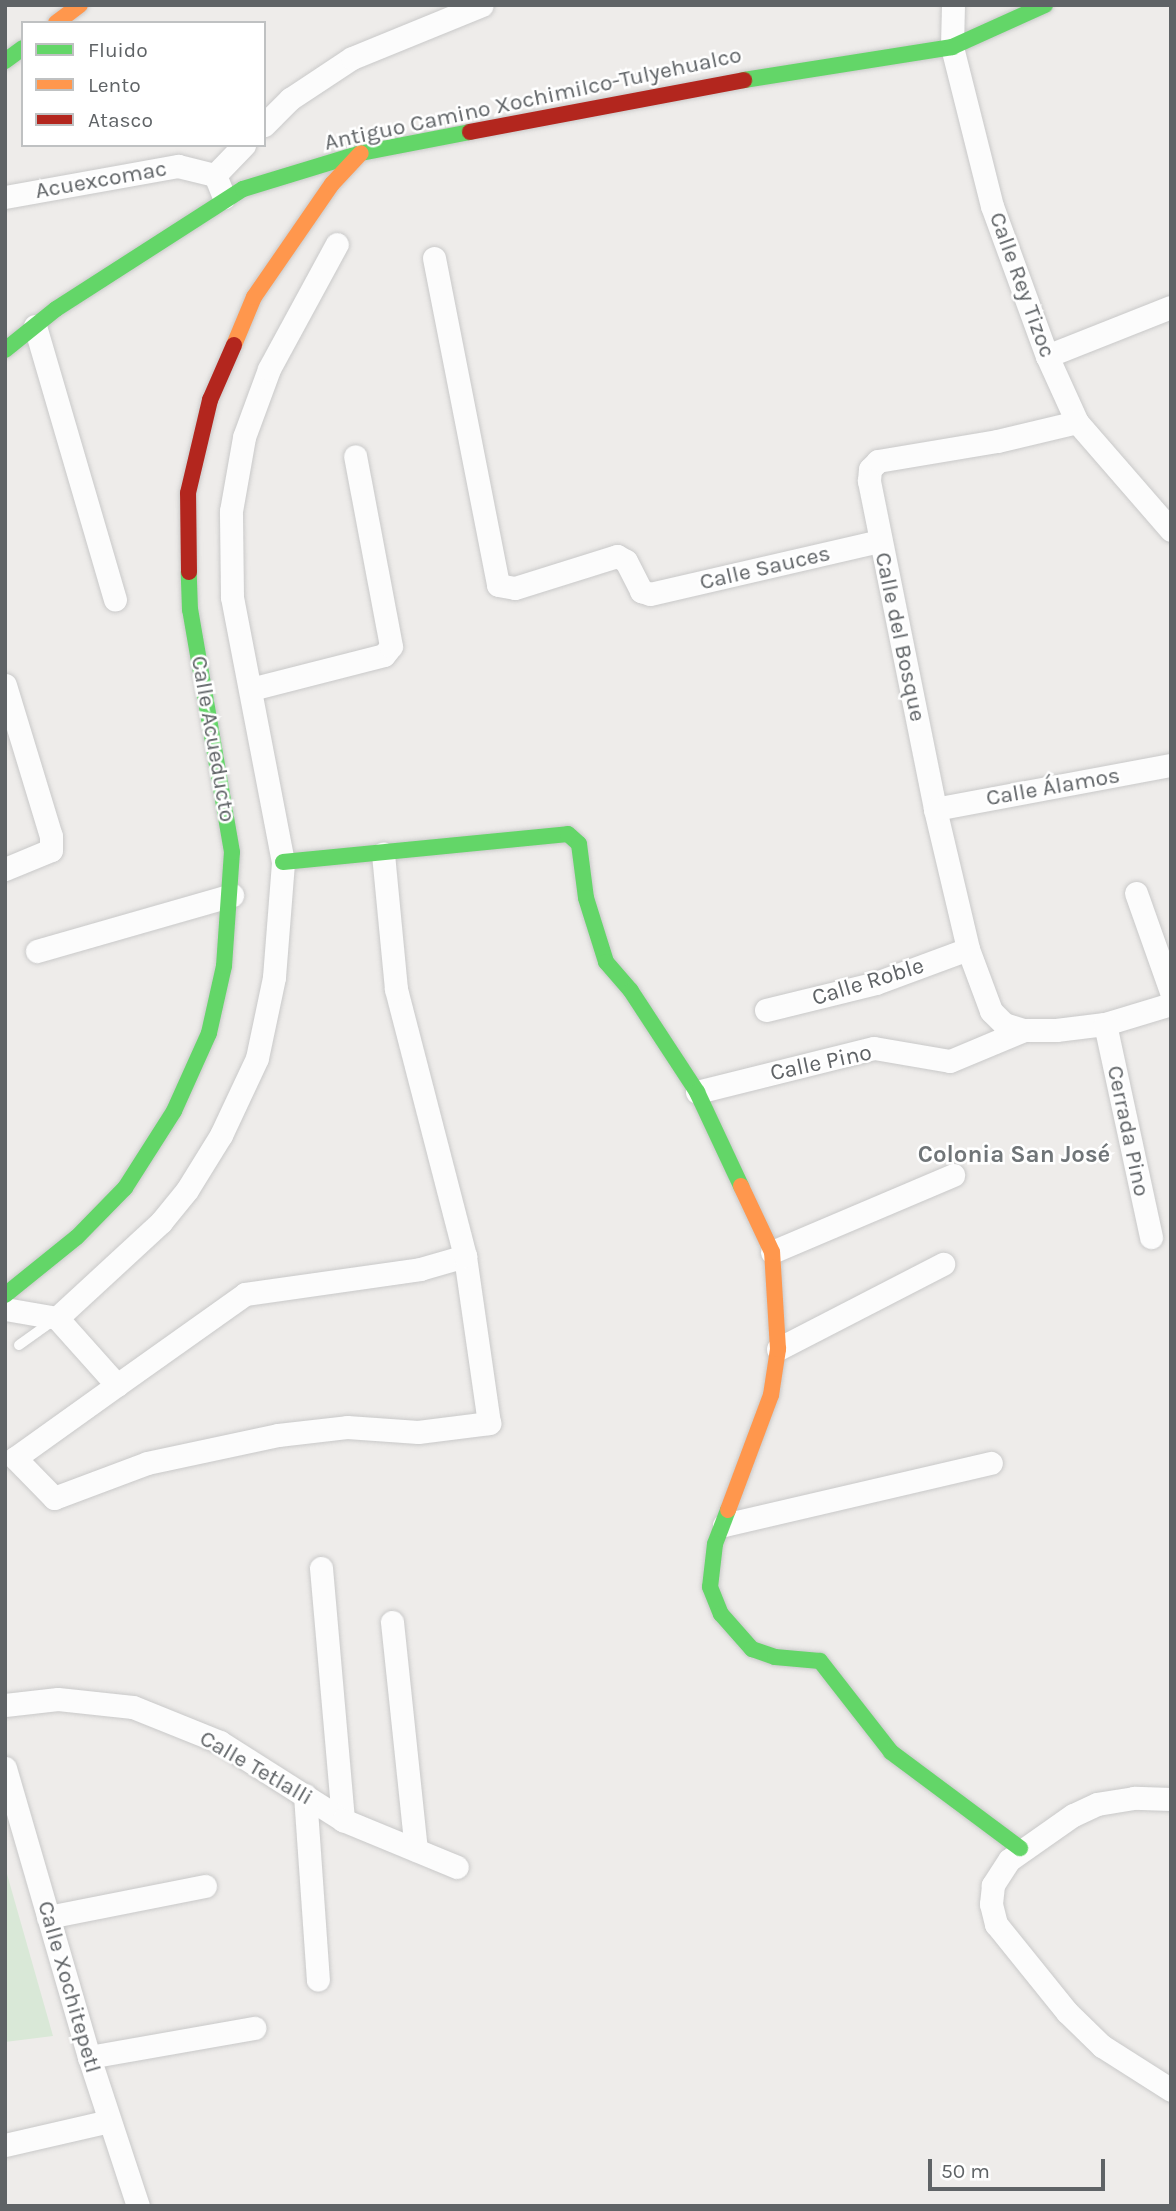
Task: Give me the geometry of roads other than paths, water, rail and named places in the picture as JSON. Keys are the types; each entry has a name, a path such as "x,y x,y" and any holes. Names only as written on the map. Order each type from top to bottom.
{"street":[{"path":"59,21 80,5"},
{"path":"266,123 290,99 352,58 482,5"},
{"name":"Calle Rey Tizoc","path":"953,5 952,47 992,206 1047,356 1077,422 1171,530"},
{"name":"Antiguo Camino Xochimilco-Tulyehualco","path":"5,350 35,326 224,197 361,153 827,64 952,47 1045,5"},
{"path":"5,61 21,49"},
{"path":"224,197 215,175 242,147"},
{"name":"Calle Acueducto","path":"5,1295 77,1237 125,1188 174,1111 209,1033 224,966 232,895 233,852 190,610 188,493 210,400 254,297 332,184 361,153"},
{"name":"Acuexcomac","path":"5,197 178,166 215,175"},
{"name":"Calle Acueducto","path":"57,1318 161,1222 187,1190 221,1135 257,1058 274,977 283,862 232,597 228,552 244,436 270,369 337,244"},
{"name":"Calle Sauces","path":"434,258 498,585 515,588 617,556 626,561 641,591 650,594 880,541"},
{"path":"1047,356 1171,307"},
{"path":"35,326 115,600"},
{"name":"Calle del Bosque","path":"1024,1030 1004,1024 991,1011 968,949 935,808 880,541 869,481 870,468 878,461 997,441 1077,422"},
{"path":"251,689 384,654 391,646 355,456"},
{"path":"5,685 51,836 51,850 5,869"},
{"name":"Calle Álamos","path":"935,808 1171,765"},
{"path":"283,862 568,834 579,844 586,898 606,962 697,1092 772,1252 778,1349 771,1395 716,1544 710,1587 733,1631 752,1649 775,1657 820,1661 891,1752 1020,1848"},
{"path":"383,854 396,989 465,1256 489,1423 418,1432 347,1427 278,1435 147,1463 54,1498 15,1458 245,1294 420,1269 465,1256"},
{"path":"1136,893 1171,992"},
{"path":"37,951 232,895"},
{"name":"Calle Roble","path":"766,1010 876,983 968,949"},
{"path":"1024,1030 1105,1024 1171,1004"},
{"name":"Cerrada Pino","path":"1105,1024 1151,1237"},
{"name":"Calle Pino","path":"697,1092 874,1048 950,1061 1024,1030"},
{"path":"772,1252 953,1175"},
{"path":"778,1349 943,1264"},
{"path":"5,1309 57,1318 117,1385"},
{"path":"724,1525 991,1463"},
{"path":"321,1568 343,1820"},
{"path":"391,1622 416,1850"},
{"name":"Calle Tetlalli","path":"5,1705 58,1699 133,1707 220,1742 343,1820 457,1867"},
{"name":"Calle Xochitepetl","path":"5,1768 89,2057 138,2206"},
{"path":"304,1796 318,1980"},
{"path":"1171,1799 1097,1804 1020,1848 993,1885 996,1924 1066,2012 1102,2046 1171,2090"},
{"path":"48,1917 205,1886"},
{"path":"89,2057 254,2028"},
{"path":"5,2145 109,2121"}],"lane":[{"name":"Calle Acueducto","path":"19,1345 57,1318"}],"district":[{"name":"Colonia San José","path":"1014,1155"}]}
